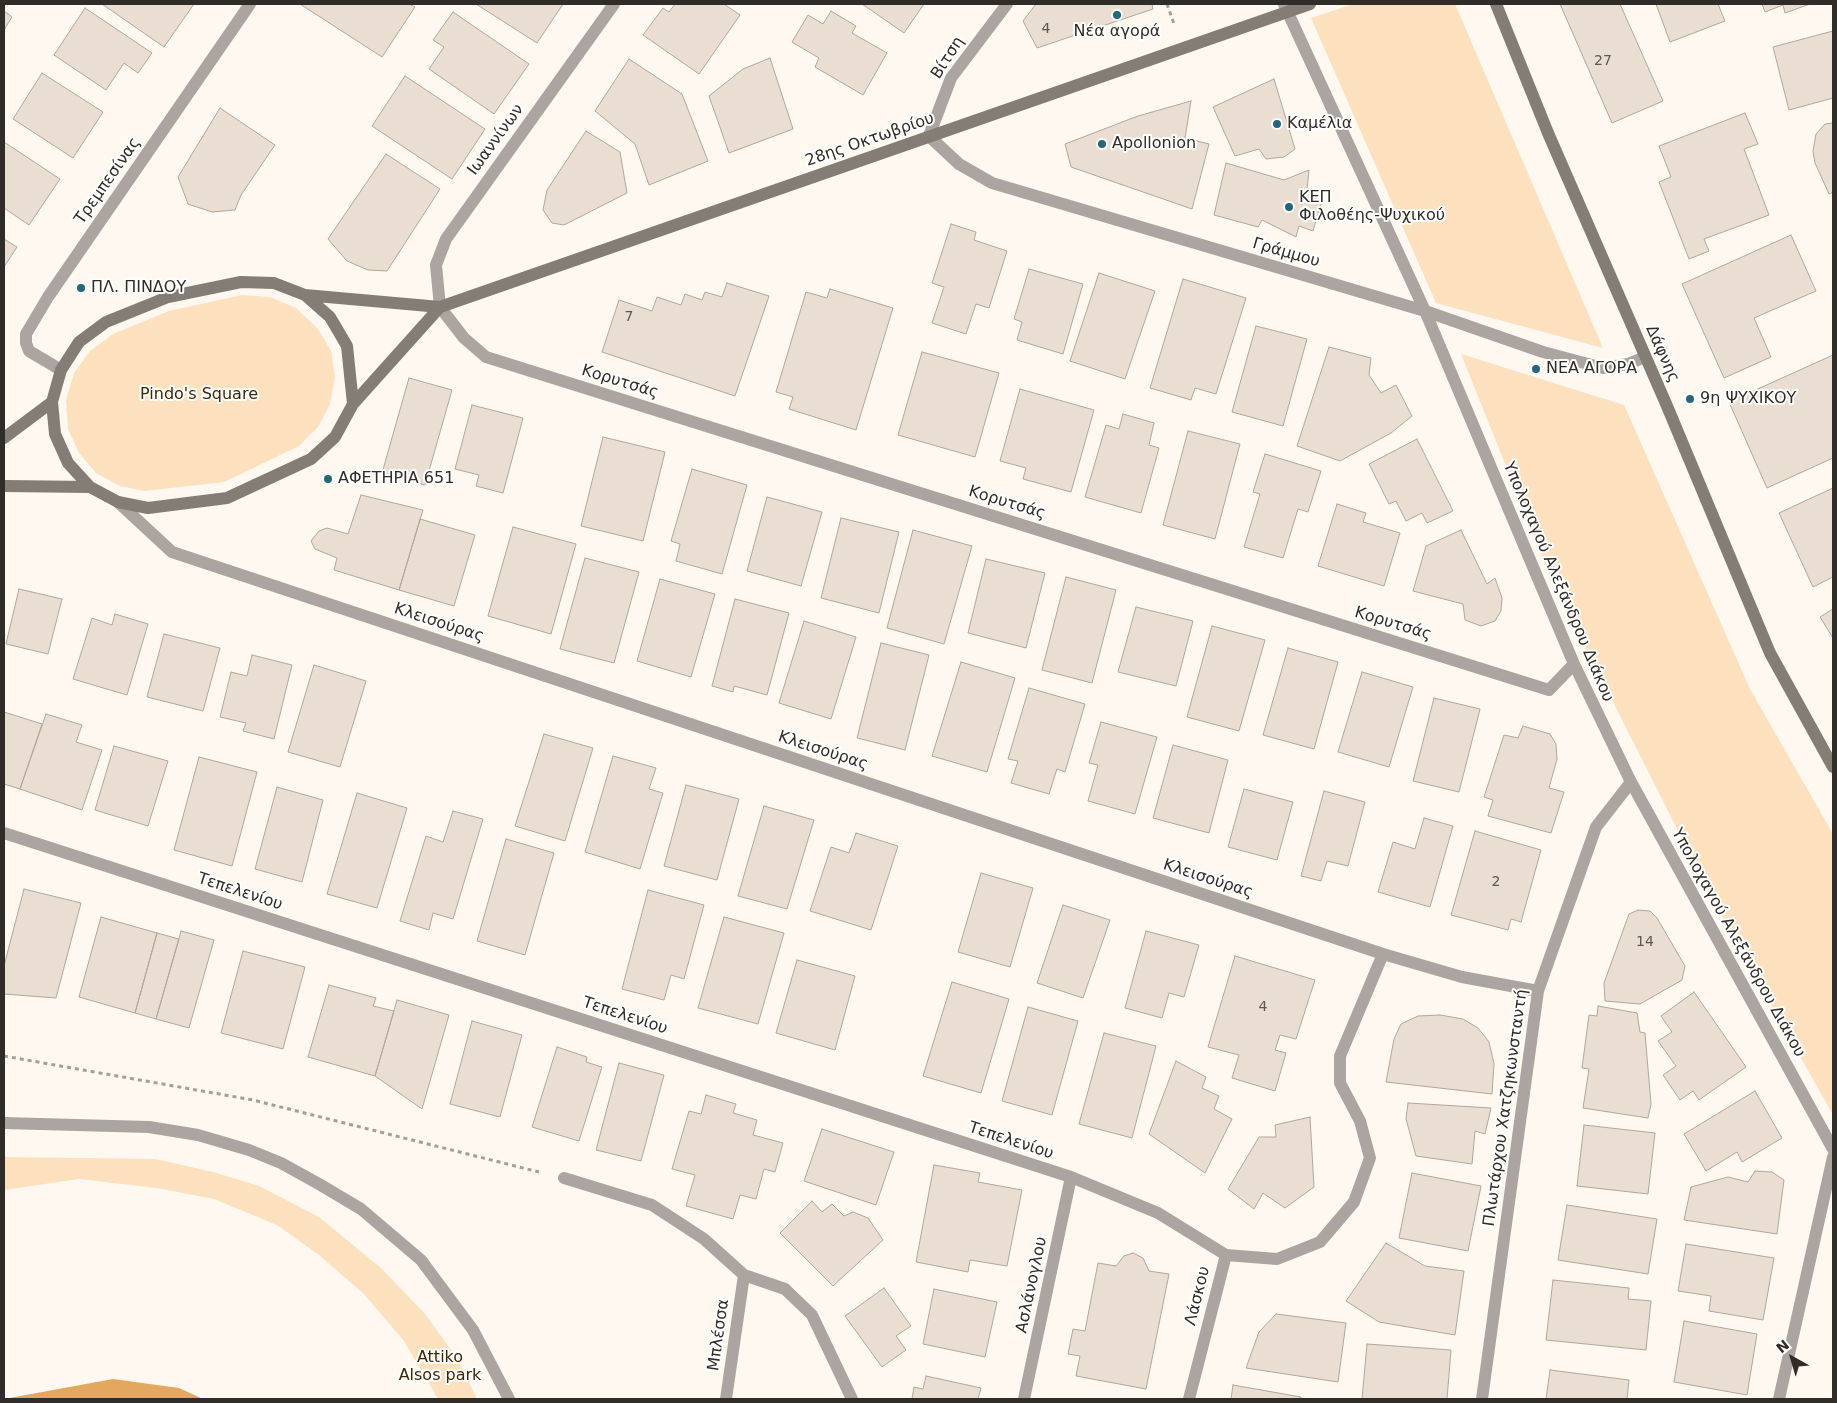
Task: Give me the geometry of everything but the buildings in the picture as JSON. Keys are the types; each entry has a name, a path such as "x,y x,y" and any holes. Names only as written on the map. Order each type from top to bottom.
{"main road":[{"name":"28ης Οκτωβρίου","path":"440,307 353,404 335,436 311,459 227,498 148,508 118,502 90,487 68,463 55,434 52,402 61,370 79,342 106,322 168,297 241,282 274,283 305,295 440,307 929,136 1286,8 1310,4"},
{"name":"Δάφνης","path":"1496,4 1548,133 1770,653 1833,767"},
{"name":"28ης Οκτωβρίου","path":"305,295 330,316 347,346 353,404"},
{"path":"4,438 52,402"},
{"name":"28ης Οκτωβρίου","path":"4,486 90,487"}],"street":[{"name":"Τρεμπεσίνας","path":"61,370 29,351 26,343 26,334 48,297 250,4"},
{"name":"Ιωαννίνων","path":"440,307 436,265 446,239 614,4"},
{"name":"Βίτση","path":"929,136 951,78 1007,4"},
{"name":"Υπολοχαγού Αλεξάνδρου Διάκου","path":"1286,8 1425,311 1574,664 1631,782 1833,1149"},
{"name":"Γράμμου","path":"929,136 959,164 992,183 1425,311 1543,352 1603,368 1628,364 1645,357"},
{"name":"Κορυτσάς","path":"440,307 464,338 486,357 1549,690 1574,664"},
{"name":"Κλεισούρας","path":"118,502 172,552 1383,954 1462,977 1538,991"},
{"name":"Πλωτάρχου Χατζηκωνσταντή","path":"1482,1399 1538,991 1596,827 1631,782"},
{"name":"Τεπελενίου","path":"4,833 1072,1177 1158,1213 1226,1256"},
{"name":"Λάσκου","path":"1189,1399 1226,1256 1277,1259 1320,1242 1354,1202 1370,1158 1360,1121 1340,1083 1340,1056 1383,954"},
{"path":"6,1124 149,1127 198,1135 249,1150 280,1163 319,1184 361,1209 420,1260 473,1330 509,1399"},
{"path":"1779,1399 1833,1157"},
{"name":"Ασλάνογλου","path":"1024,1399 1072,1177"},
{"path":"564,1178 652,1204 704,1239 744,1275 785,1289 812,1315 852,1399"},
{"name":"Μπλέσσα","path":"726,1399 744,1275"}],"path":[{"path":"4,1056 253,1100 564,1178"}],"green space":[{"path":"1353,4 1455,4 1603,348 1436,303 1311,18"},
{"name":"Pindo's Square","path":"242,295 270,297 296,308 318,329 331,351 335,377 330,404 318,427 299,446 224,482 145,491 120,486 96,473 79,453 68,429 66,400 74,373 90,351 113,334 169,311"},
{"path":"1461,354 1624,405 1750,689 1833,834 1833,1115 1715,904 1553,583"},
{"name":"Attiko Alsos park","path":"4,1157 155,1159 213,1172 259,1186 319,1217 382,1269 426,1315 458,1360 477,1399 438,1399 404,1341 364,1294 319,1255 277,1225 214,1199 157,1188 79,1179 4,1190"}],"shaded area":[{"path":"113,1379 179,1388 203,1399 4,1399"}],"place":[{"name":"Νέα αγορά","path":"1117,15"},
{"name":"Καμέλια","path":"1277,124"},
{"name":"Apollonion","path":"1102,144"},
{"name":"ΚΕΠ Φιλοθέης-Ψυχικού","path":"1289,207"},
{"name":"ΠΛ. ΠΙΝΔΟΥ","path":"81,288"},
{"name":"ΝΕΑ ΑΓΟΡΑ","path":"1536,369"},
{"name":"9η ΨΥΧΙΚΟΥ","path":"1690,399"},
{"name":"ΑΦΕΤΗΡΙΑ 651","path":"328,479"}]}
